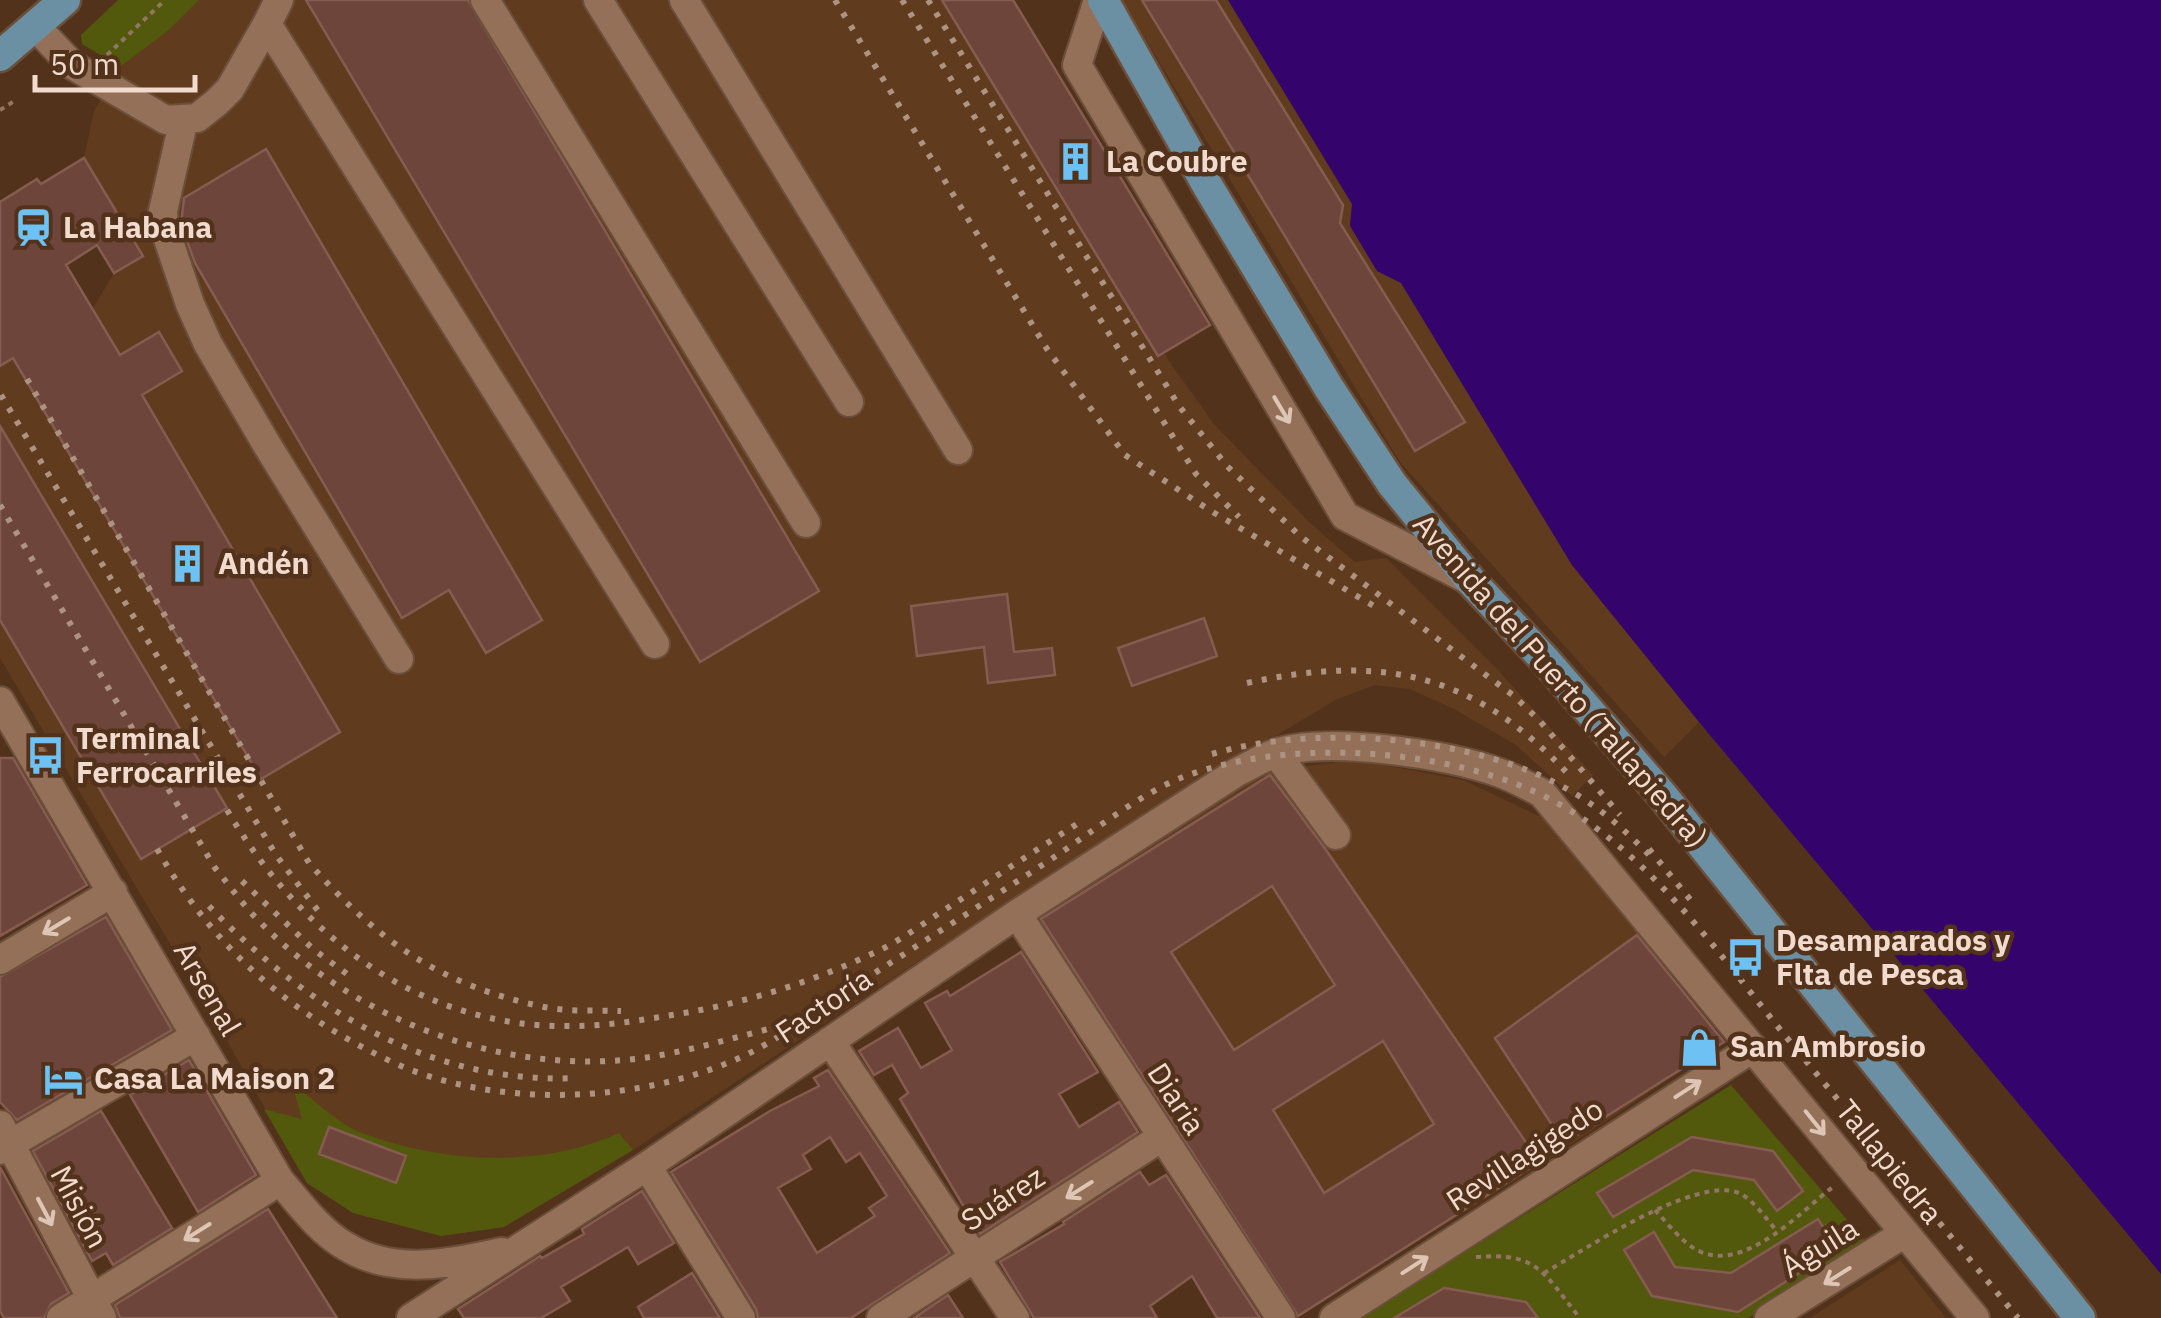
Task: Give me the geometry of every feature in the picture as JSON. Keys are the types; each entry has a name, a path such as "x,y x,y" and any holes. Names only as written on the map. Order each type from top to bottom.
{"main road":[{"path":"0,54 66,0"},
{"name":"Avenida del Puerto (Tallapiedra)","path":"1101,0 1206,185 1392,484 1470,581 1546,661 1663,796 2080,1318"}],"street":[{"path":"485,0 806,523"},
{"path":"598,0 848,402"},
{"path":"684,0 958,450"},
{"path":"1101,0 1076,66 1345,516 1470,581"},
{"path":"36,26 72,64 166,120 197,118 230,89 273,12 655,644"},
{"path":"184,118 163,211 164,227 190,304 208,344 267,445 399,658"},
{"name":"Arsenal","path":"0,702 10,743 113,892 280,1181 315,1220 348,1248 388,1262 440,1265 518,1249"},
{"name":"Tallapiedra","path":"1276,753 1314,746 1445,759 1500,772 1542,792 1975,1318"},
{"path":"1276,753 1336,836"},
{"name":"Factoría","path":"410,1318 449,1308 518,1249 1017,914 1237,772 1276,753"},
{"path":"0,960 113,892"},
{"name":"Diaria","path":"1017,914 1281,1318"},
{"path":"3,1140 196,1036"},
{"path":"830,1042 1014,1318"},
{"name":"Revillagigedo","path":"1334,1318 1753,1048"},
{"name":"Suárez","path":"881,1318 1162,1137"},
{"name":"Misión","path":"3,1140 96,1308"},
{"path":"647,1166 742,1318"},
{"path":"61,1318 96,1308 280,1181"},
{"name":"Águila","path":"1770,1318 1905,1233"},
{"path":"420,1266 449,1308"}],"path":[{"path":"88,74 166,0"},
{"path":"0,110 16,100"},
{"path":"1655,1210 1700,1251 1740,1255 1854,1170"},
{"path":"1544,1273 1655,1210 1706,1191 1726,1189 1744,1195 1777,1231"},
{"path":"1463,1258 1523,1258 1544,1273 1580,1318"}],"shaded area":[{"path":"199,0 949,0 1173,367 1214,424 1310,523 1355,562 1386,558 1494,666 1593,775 1572,796 1516,745 1454,709 1410,689 1375,685 1335,700 1059,868 633,1150 504,1227 441,1236 353,1213 307,1183 213,1016 0,658 0,366 92,310 114,273 142,256 84,158 94,111 120,67 169,30"},
{"path":"1122,0 1228,0 1352,204 1350,226 1401,283 1572,565 1699,722 1664,757 1400,462"},
{"path":"1228,0 2161,0 2161,1274 1572,565 1401,283 1377,271 1350,226 1352,204"},
{"path":"1356,760 1463,780 1545,819 1725,1042 1547,1160 1299,1315 1034,913 1271,770"},
{"path":"1900,1260 1946,1318 1810,1318"}],"green space":[{"path":"118,0 199,0 169,30 120,67 82,44 81,35"},
{"path":"292,1084 353,1129 425,1151 524,1157 589,1145 619,1133 633,1150 504,1227 441,1236 353,1213 307,1183 264,1109 302,1119"},
{"path":"1731,1085 1867,1243 1748,1318 1360,1318"}],"building":[{"path":"306,0 468,0 819,591 700,662"},
{"name":"La Coubre","path":"942,0 1013,0 1210,325 1158,356"},
{"path":"1142,0 1216,0 1343,205 1340,223 1465,422 1415,451"},
{"path":"266,149 542,620 486,653 449,590 402,618 195,263 181,224 184,198"},
{"name":"Andén","path":"84,158 143,256 114,273 97,245 66,265 120,355 159,332 182,371 142,395 340,732 261,779 13,358 0,366 0,202 37,179 41,184"},
{"path":"0,426 227,808 141,859 0,620"},
{"path":"1007,594 1014,652 1052,648 1055,675 988,683 984,647 917,656 911,606"},
{"path":"1204,618 1217,656 1132,686 1118,648"},
{"path":"0,758 13,758 87,885 0,936"},
{"path":"1270,775 1324,847 1536,1157 1536,1164 1298,1316 1041,919","holes":["1272,886 1335,985 1234,1050 1171,952","1383,1041 1434,1124 1324,1193 1273,1110"]},
{"path":"106,917 172,1030 17,1120 0,1102 0,977"},
{"path":"1637,935 1724,1042 1564,1143 1495,1038"},
{"path":"1021,952 1098,1072 1059,1094 1079,1127 1119,1102 1138,1132 980,1234 900,1099 908,1093 892,1065 874,1075 859,1051 898,1028 921,1068 952,1050 925,1003 947,991 950,996"},
{"path":"189,1060 256,1175 198,1212 130,1095"},
{"path":"828,1070 950,1253 851,1318 758,1318 671,1172 770,1111 819,1086 814,1078","holes":["830,1137 846,1162 860,1153 887,1196 869,1208 875,1216 817,1253 778,1188 811,1169 803,1155"]},
{"path":"101,1111 172,1228 113,1265 106,1253 92,1261 33,1151"},
{"path":"329,1127 406,1156 396,1183 319,1154"},
{"path":"1692,1137 1773,1151 1803,1191 1777,1211 1754,1180 1693,1170 1613,1217 1597,1193"},
{"path":"0,1167 69,1293 51,1304 44,1318 4,1318 0,1311"},
{"path":"1140,1172 1149,1185 1166,1175 1260,1318 1217,1318 1192,1276 1150,1306 1157,1318 1034,1318 1000,1262"},
{"path":"642,1191 674,1243 638,1264 628,1247 561,1287 570,1301 541,1318 464,1318 458,1309 540,1256 584,1234 582,1229"},
{"path":"268,1209 337,1318 120,1318 115,1305"},
{"path":"1818,1219 1837,1249 1738,1312 1652,1296 1624,1250 1654,1232 1675,1267 1731,1273"},
{"path":"692,1273 720,1318 644,1318 638,1307"},
{"path":"1444,1288 1526,1302 1538,1318 1394,1318"},
{"path":"948,1295 963,1318 914,1318"}],"railway":[{"path":"835,0 1047,349 1125,455 1211,511 1374,606"},
{"path":"902,0 1196,474 1239,517"},
{"path":"928,0 1179,406 1227,466 1300,536 1514,696 1620,815"},
{"path":"27,379 309,863 335,891 413,956 473,986 553,1009 621,1011"},
{"path":"1,395 276,855 319,912"},
{"path":"0,505 215,868 259,921 298,957 342,988 438,1035 490,1050 543,1059 597,1061 650,1057 776,1027"},
{"path":"1247,683 1340,671 1383,672 1423,680 1461,693 1497,713 1533,740 1569,775"},
{"path":"1212,754 1254,744 1347,738 1397,740 1492,758 1536,774 1586,800 1655,861"},
{"path":"157,849 179,885 229,947 256,974 318,1021 390,1061 430,1077 473,1087 564,1095 654,1085 697,1074 752,1052 1135,802 1183,777 1223,765 1311,753 1357,753 1449,764 1531,790 1571,811 1643,868 1706,936 2018,1318"},
{"path":"227,810 291,898 329,935 371,967 417,993 466,1012 519,1023 575,1026 721,1006 830,972 898,940 1080,822"},
{"path":"1649,849 1693,903"},
{"path":"242,881 313,949 347,974"},
{"path":"209,906 287,977 375,1033 422,1054 471,1068 523,1077 577,1078"}],"place":[{"name":"La Coubre","path":"1076,162"},
{"name":"La Habana","path":"33,228"},
{"name":"Andén","path":"188,564"},
{"name":"Terminal Ferrocarriles","path":"46,756"},
{"name":"Desamparados y Flta de Pesca","path":"1746,958"},
{"name":"San Ambrosio","path":"1700,1047"},
{"name":"Casa La Maison 2","path":"64,1079"}]}
